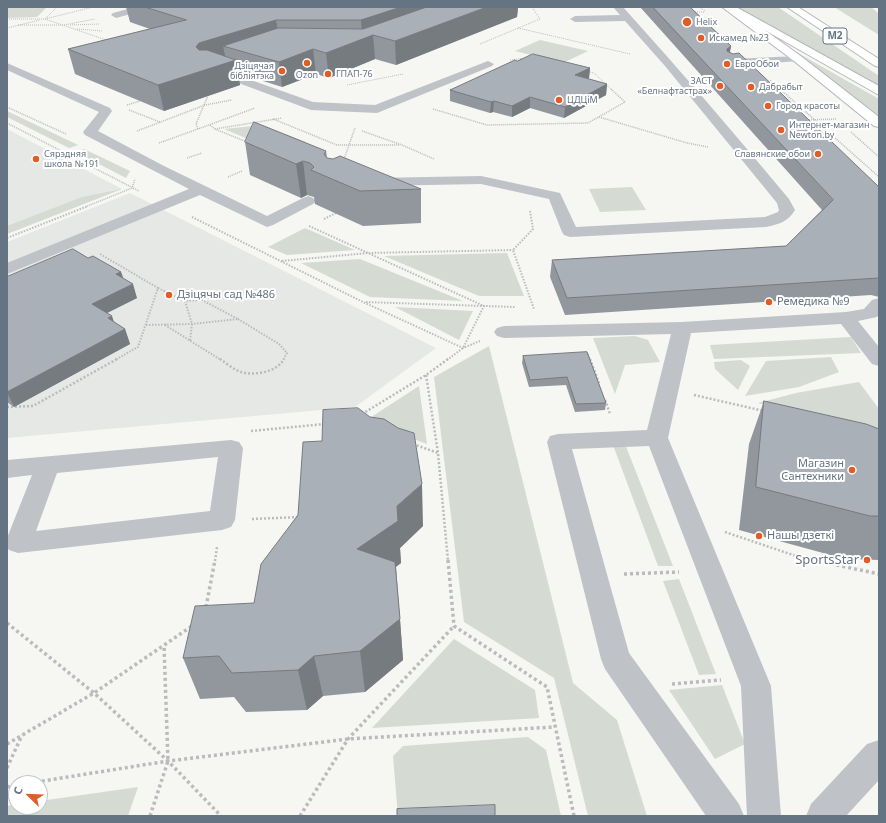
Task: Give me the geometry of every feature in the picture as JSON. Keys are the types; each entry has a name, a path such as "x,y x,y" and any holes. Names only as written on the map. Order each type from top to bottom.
{"main road":[{"path":"728,7 798,59 879,123"},
{"path":"728,7 879,91"},
{"name":"М2","path":"792,7 879,64"}],"lane":[{"path":"116,15 146,7"},
{"path":"360,182 481,180 555,196 570,232 766,222 784,215 787,210 784,202 623,12 575,19"},
{"path":"731,62 798,59"},
{"path":"666,61 685,64"},
{"path":"213,70 311,106 377,109 488,64"},
{"path":"201,74 227,65"},
{"path":"7,66 106,111 90,132 200,190 267,222 282,216 308,201"},
{"path":"7,269 200,190"},
{"path":"504,332 579,329 682,328 846,318 870,313 879,304"},
{"path":"846,318 879,360"},
{"path":"682,328 657,438 756,686 764,816"},
{"path":"657,438 558,442 616,660 727,816"},
{"path":"7,469 48,465 231,448 222,520 18,544 48,465"},
{"path":"823,816 879,756"}],"path":[{"path":"45,18 57,7"},
{"path":"7,28 94,7"},
{"path":"476,46 540,19 532,7"},
{"path":"692,8 693,12 699,17"},
{"path":"687,12 706,12"},
{"path":"18,25 64,25 116,24 116,15 64,25"},
{"path":"7,19 45,18 114,43"},
{"path":"705,22 879,177"},
{"path":"518,28 646,58 666,61"},
{"path":"717,33 724,33"},
{"path":"488,64 531,57"},
{"path":"402,100 487,125 588,123 625,102 594,73 580,70"},
{"path":"198,129 196,124 205,105 213,80 201,74"},
{"path":"345,85 404,74"},
{"path":"108,142 205,105 282,95"},
{"path":"131,154 210,125 282,95"},
{"path":"106,111 140,101"},
{"path":"215,129 273,119 315,114 327,106"},
{"path":"122,107 160,122"},
{"path":"599,117 687,143 743,153"},
{"path":"273,119 337,145 402,145"},
{"path":"806,120 836,119"},
{"path":"7,123 132,188 363,302 463,348"},
{"path":"210,125 215,129 251,143"},
{"path":"362,131 402,145 481,180"},
{"path":"132,188 138,169 155,167"},
{"path":"7,238 132,188"},
{"path":"282,261 368,253 513,250 533,229 530,209"},
{"path":"282,216 310,226 484,306"},
{"path":"76,240 158,288 185,301 202,300 238,319 279,344 288,353 282,364 263,373 241,372 165,325"},
{"path":"513,250 534,307 540,330"},
{"path":"7,407 33,406 138,347 158,288"},
{"path":"185,301 192,324 190,341"},
{"path":"363,302 520,307"},
{"path":"463,348 484,306"},
{"path":"527,307 534,307"},
{"path":"146,325 192,324 238,319"},
{"path":"579,329 600,388"},
{"path":"362,414 426,374 463,348 504,332"},
{"path":"300,816 348,739 454,626 438,453 426,374"},
{"path":"668,390 768,412"},
{"path":"603,395 620,439"},
{"path":"245,431 333,424"},
{"path":"408,442 438,453"},
{"path":"205,610 222,520 300,517"},
{"path":"689,520 796,556 879,574"},
{"path":"594,575 710,571"},
{"path":"7,744 94,693 198,621"},
{"path":"7,623 94,693 168,761 221,816"},
{"path":"454,626 546,687 574,816"},
{"path":"150,816 168,761 164,645"},
{"path":"636,687 752,678"},
{"path":"48,780 168,761 348,739 554,727"},
{"path":"7,768 22,734"}],"shaded area":[{"path":"7,7 47,7 37,17 7,18"},
{"path":"736,7 778,7 879,76 879,87"},
{"path":"834,7 871,7 879,14 879,35"},
{"path":"540,40 588,51 563,63 515,51"},
{"path":"775,40 879,99 879,117"},
{"path":"7,111 78,145 69,148 7,117"},
{"path":"262,125 306,142 281,153 224,129"},
{"name":"Сярэдняя школа №191","path":"7,129 122,189 7,234"},
{"path":"84,149 130,171 126,178 76,152"},
{"path":"632,187 646,210 600,212 589,189"},
{"path":"122,189 7,234 7,226 82,197"},
{"name":"Дзіцячы сад №486","path":"130,193 436,348 355,407 7,438 7,242"},
{"path":"305,228 355,250 287,255 268,247"},
{"path":"507,253 524,296 479,296 384,256"},
{"path":"360,259 463,301 370,297 301,263"},
{"path":"395,307 473,311 459,340"},
{"path":"635,336 648,340 660,362 625,365 615,394 593,338"},
{"path":"851,337 861,353 714,359 710,345"},
{"path":"489,346 573,683 617,720 647,816 588,816 554,678 464,622 434,377"},
{"path":"831,357 839,372 799,387 745,396 766,361"},
{"path":"741,360 750,366 738,390 715,369 714,362"},
{"path":"859,382 879,409 879,431 758,403 796,393"},
{"path":"419,386 427,444 365,421"},
{"path":"625,444 673,566 658,566 613,445"},
{"path":"679,579 716,674 699,675 663,581"},
{"path":"454,639 535,690 539,718 372,728"},
{"path":"722,685 745,744 715,759 669,690"},
{"path":"528,737 546,750 561,816 398,816 393,756 403,746"},
{"path":"138,787 128,816 7,816 8,806 8,815 48,815 48,800"}],"building":[{"path":"145,7 401,7 361,20 276,20 199,43 196,47 199,50 207,50 236,60 158,85 68,49 186,20"},
{"path":"427,7 487,7 395,41 373,35 326,53 313,49 279,62 223,46 278,28 363,29"},
{"path":"653,7 690,7 731,46 727,49 727,51 733,54 739,53 879,187 879,278 567,298 552,260 786,246 833,200"},
{"path":"533,54 590,68 575,75 607,84 565,107 530,97 512,106 494,101 491,102 450,90 515,60 517,61"},
{"path":"254,122 326,151 324,154 327,158 333,159 340,156 421,189 360,191 311,170 314,167 310,163 303,161 296,164 245,142"},
{"path":"73,249 88,258 93,256 121,272 116,274 133,284 92,304 112,316 108,318 125,329 7,392 7,277"},
{"path":"587,352 606,403 576,404 567,377 530,380 523,356"},
{"path":"764,401 866,424 879,429 879,516 870,516 756,487"},
{"path":"358,408 370,417 384,419 398,428 414,433 422,484 397,506 398,521 357,549 395,562 400,619 360,651 314,656 298,670 232,673 219,656 183,658 195,606 254,603 261,564 298,515 303,442 322,441 323,410"},
{"path":"495,805 495,816 397,816 397,809"}],"place":[{"name":"Helix","path":"687,22"},
{"name":"Искамед №23","path":"701,38"},
{"name":"Ozon","path":"307,63"},
{"name":"ЕвроОбои","path":"727,64"},
{"name":"Дзіцячая бібліятэка","path":"282,71"},
{"name":"ГПАП-76","path":"328,74"},
{"name":"ЗАСТ «Белнафтастрах»","path":"720,86"},
{"name":"Дабрабыт","path":"751,87"},
{"name":"ЦДЦіМ","path":"559,100"},
{"name":"Город красоты","path":"768,106"},
{"name":"Интернет-магазин Newton.by","path":"781,130"},
{"name":"Славянские обои","path":"818,154"},
{"name":"Сярэдняя школа №191","path":"36,159"},
{"name":"Дзіцячы сад №486","path":"169,295"},
{"name":"Ремедика №9","path":"769,302"},
{"name":"Магазин Сантехники","path":"852,470"},
{"name":"Нашы дзеткі","path":"759,536"},
{"name":"SportsStar","path":"867,560"}]}
